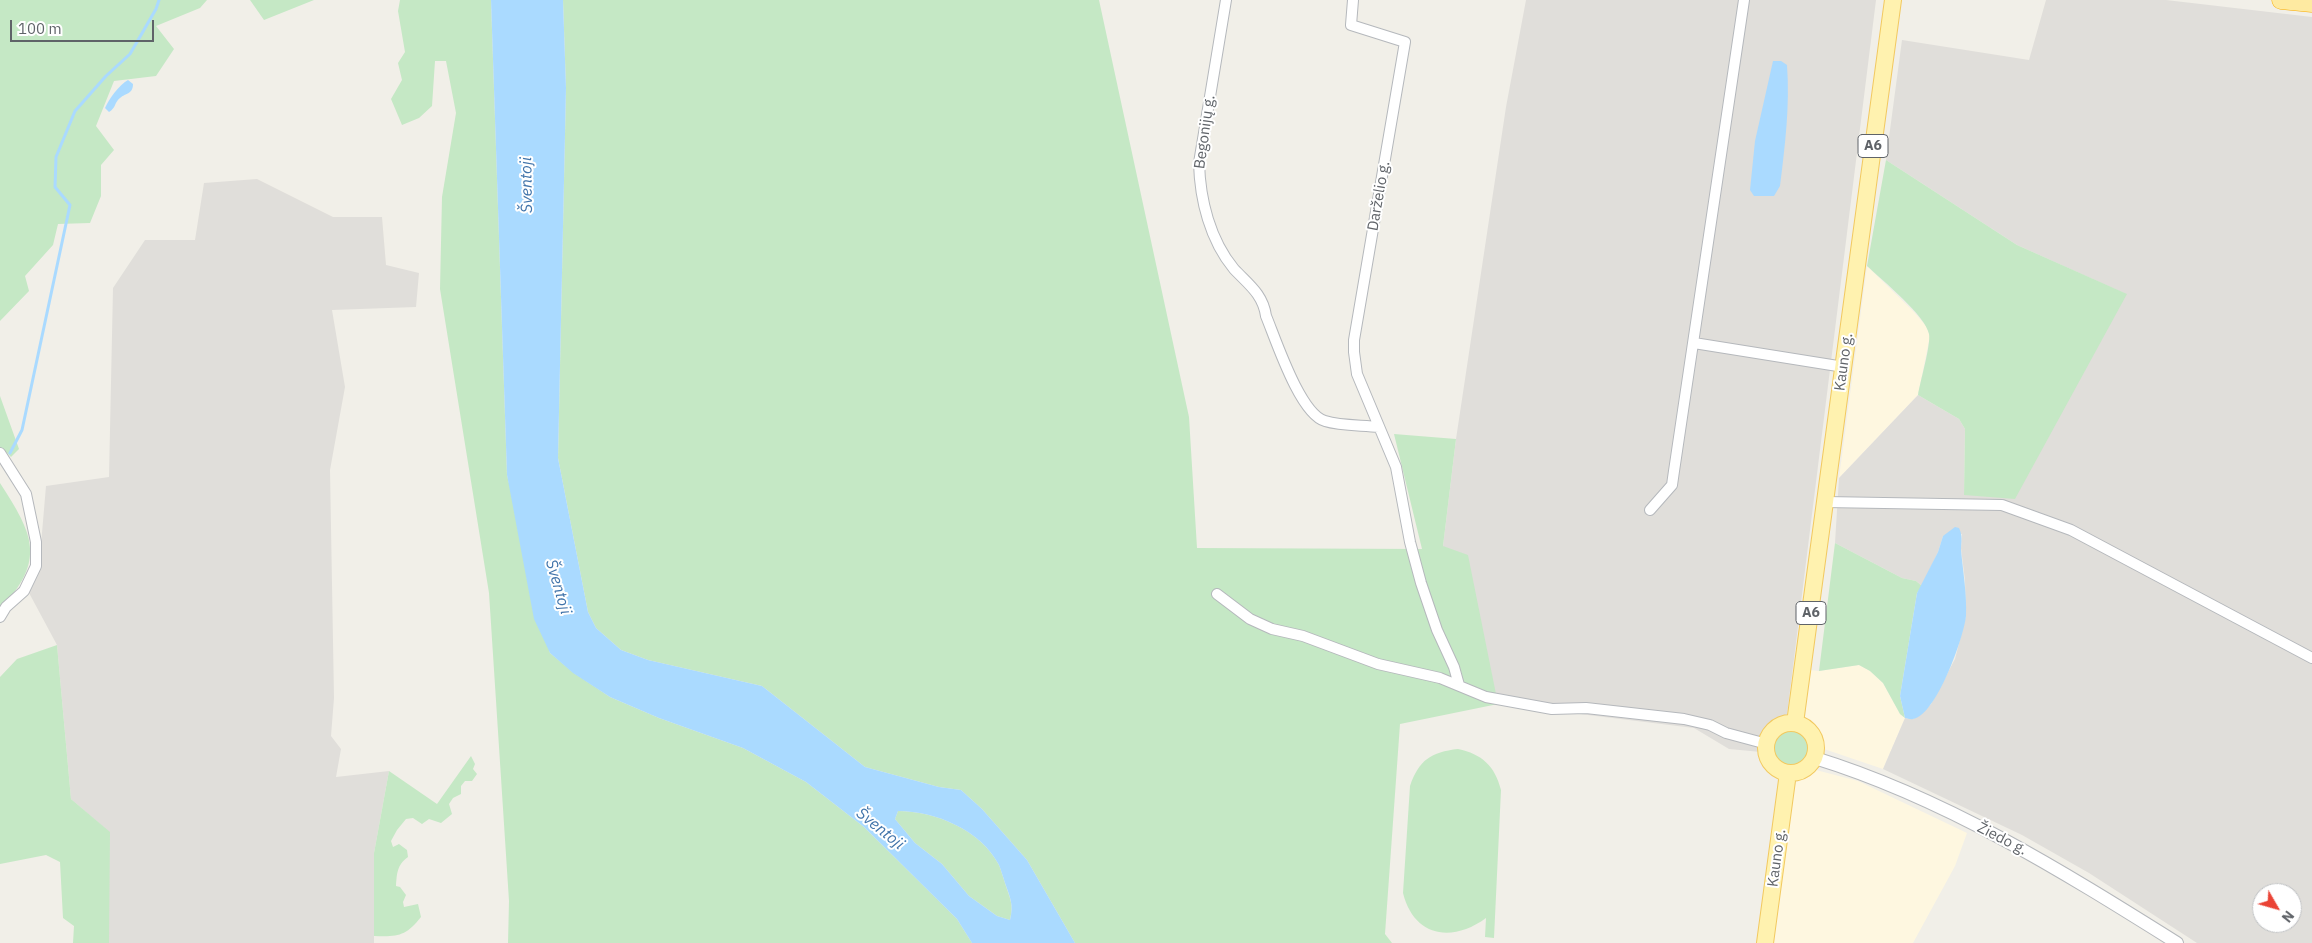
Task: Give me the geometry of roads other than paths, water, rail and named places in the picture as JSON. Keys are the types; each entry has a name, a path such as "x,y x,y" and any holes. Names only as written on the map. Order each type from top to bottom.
{"highway":[{"path":"2281,0 2312,3"}],"main road":[{"name":"Kauno g.","path":"1795,723 1893,0"},
{"path":"1795,723 1806,727 1813,736 1816,746 1815,758 1804,770 1788,773 1773,765 1767,755 1767,744 1771,734 1779,726 1795,723"},
{"name":"Kauno g.","path":"1765,943 1788,773"}],"street":[{"name":"Begonijų g.","path":"1226,0 1199,164 1199,181 1205,213 1223,252 1235,269 1250,283 1264,307 1291,376 1310,411 1326,422 1379,427"},
{"name":"Darželio g.","path":"1353,0 1350,25 1404,42 1354,340 1355,363 1358,374 1379,427"},
{"path":"1650,510 1672,485 1744,0"},
{"path":"1694,343 1844,367"},
{"path":"1379,427 1396,467 1420,583 1436,630 1454,667 1459,685"},
{"path":"0,454 26,494 36,542 36,566 24,591 6,607 0,617"},
{"path":"1825,502 2002,505 2071,530 2312,658"},
{"path":"1217,594 1250,619 1272,629 1303,636 1378,664 1440,678 1486,697 1552,708 1586,708 1684,719 1710,725 1726,734 1767,744"},
{"name":"Žiedo g.","path":"1815,758 1876,778 2014,844 2059,868 2177,943"}],"water":[{"name":"Šventoji","path":"491,0 563,0 566,88 558,458 588,612 596,628 621,650 648,660 762,686 865,767 939,787 961,790 982,809 1027,860 1075,943 972,943 957,919 864,827 806,782 743,748 659,718 610,697 573,673 550,653 534,619 507,475","holes":["898,811 912,812 941,819 956,825 981,842 991,853 999,865 1010,897 1012,910 1010,920 997,916 969,896 942,864 915,843 895,819"]},
{"path":"1773,61 1781,61 1787,65 1788,80 1785,141 1780,186 1774,196 1754,196 1750,190 1755,141"},
{"path":"128,80 133,84 132,90 120,98 109,112 105,108 109,101"},
{"path":"1955,527 1959,528 1961,536 1966,600 1964,626 1947,674 1931,705 1922,715 1912,719 1905,718 1900,696 1917,593 1938,552 1943,536"}],"waterway":[{"path":"10,453 22,430 70,205 55,187 56,157 75,111 106,76 130,54 156,9 159,0"}]}
